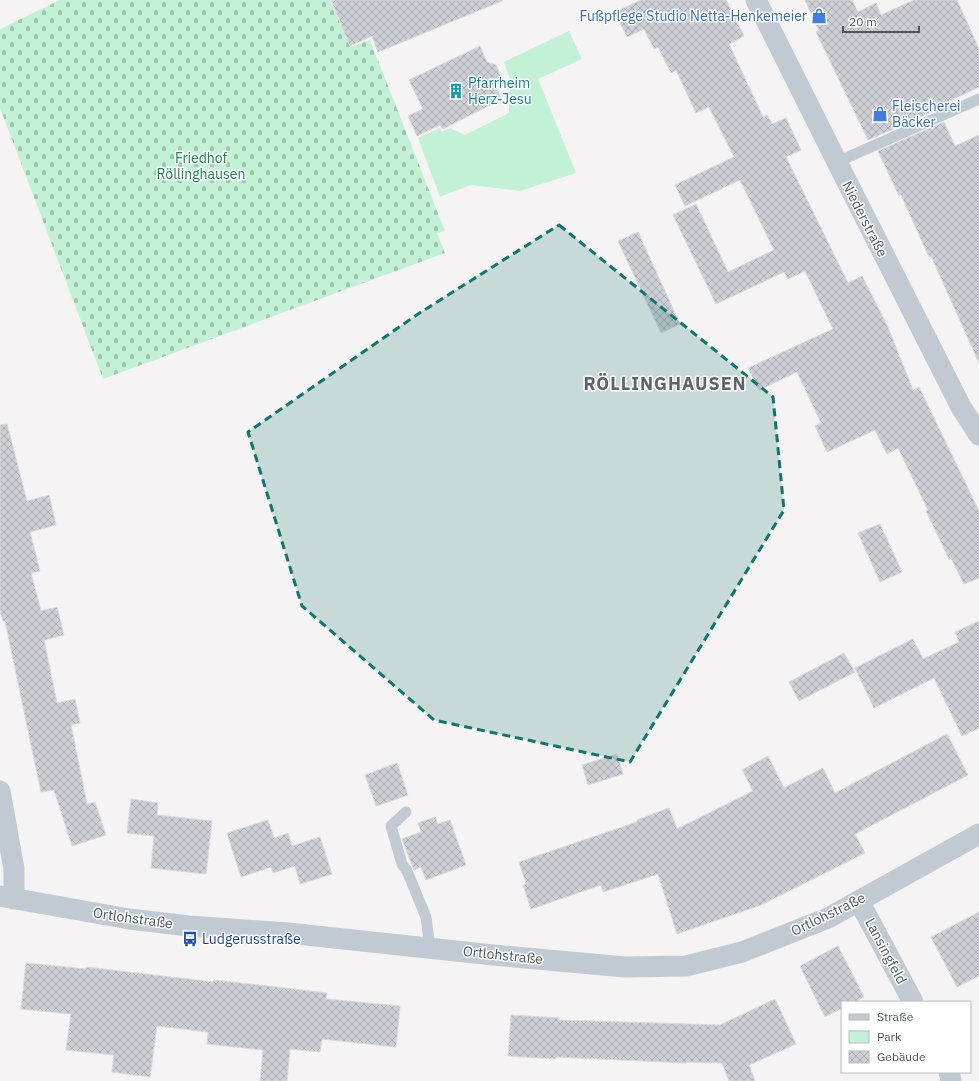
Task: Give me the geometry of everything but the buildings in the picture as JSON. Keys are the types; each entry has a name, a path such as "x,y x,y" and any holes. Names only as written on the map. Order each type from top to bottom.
{"street":[{"name":"Niederstraße","path":"756,0 836,162 961,407 979,435"},
{"path":"0,792 14,869 7,898"},
{"name":"Ortlohstraße","path":"7,898 129,919 189,926 288,933 625,967 686,966 742,952 828,918 979,834"},
{"name":"Lansingfeld","path":"859,901 912,1001"}],"lane":[{"path":"836,162 979,99"},
{"path":"406,812 391,826 402,864 407,871 426,917 430,948"}],"highlighted area":[{"path":"559,225 773,397 784,510 630,762 434,720 302,606 248,432 418,314"}],"green space":[{"name":"Friedhof Röllinghausen","path":"60,0 330,0 350,47 370,40 445,231 437,233 445,253 103,379 0,108 0,29"},
{"path":"569,31 582,59 538,79 576,173 520,191 471,185 440,197 418,138 440,128 442,132 450,128 465,135 509,113 510,79 504,62"}],"place":[{"name":"Fußpflege Studio Netta-Henkemeier","path":"819,16"},
{"name":"Pfarrheim Herz-Jesu","path":"456,91"},
{"name":"Fleischerei Bäcker","path":"880,114"},
{"name":"Ludgerusstraße","path":"190,939"}],"district":[{"name":"RÖLLINGHAUSEN","path":"665,383"}]}
